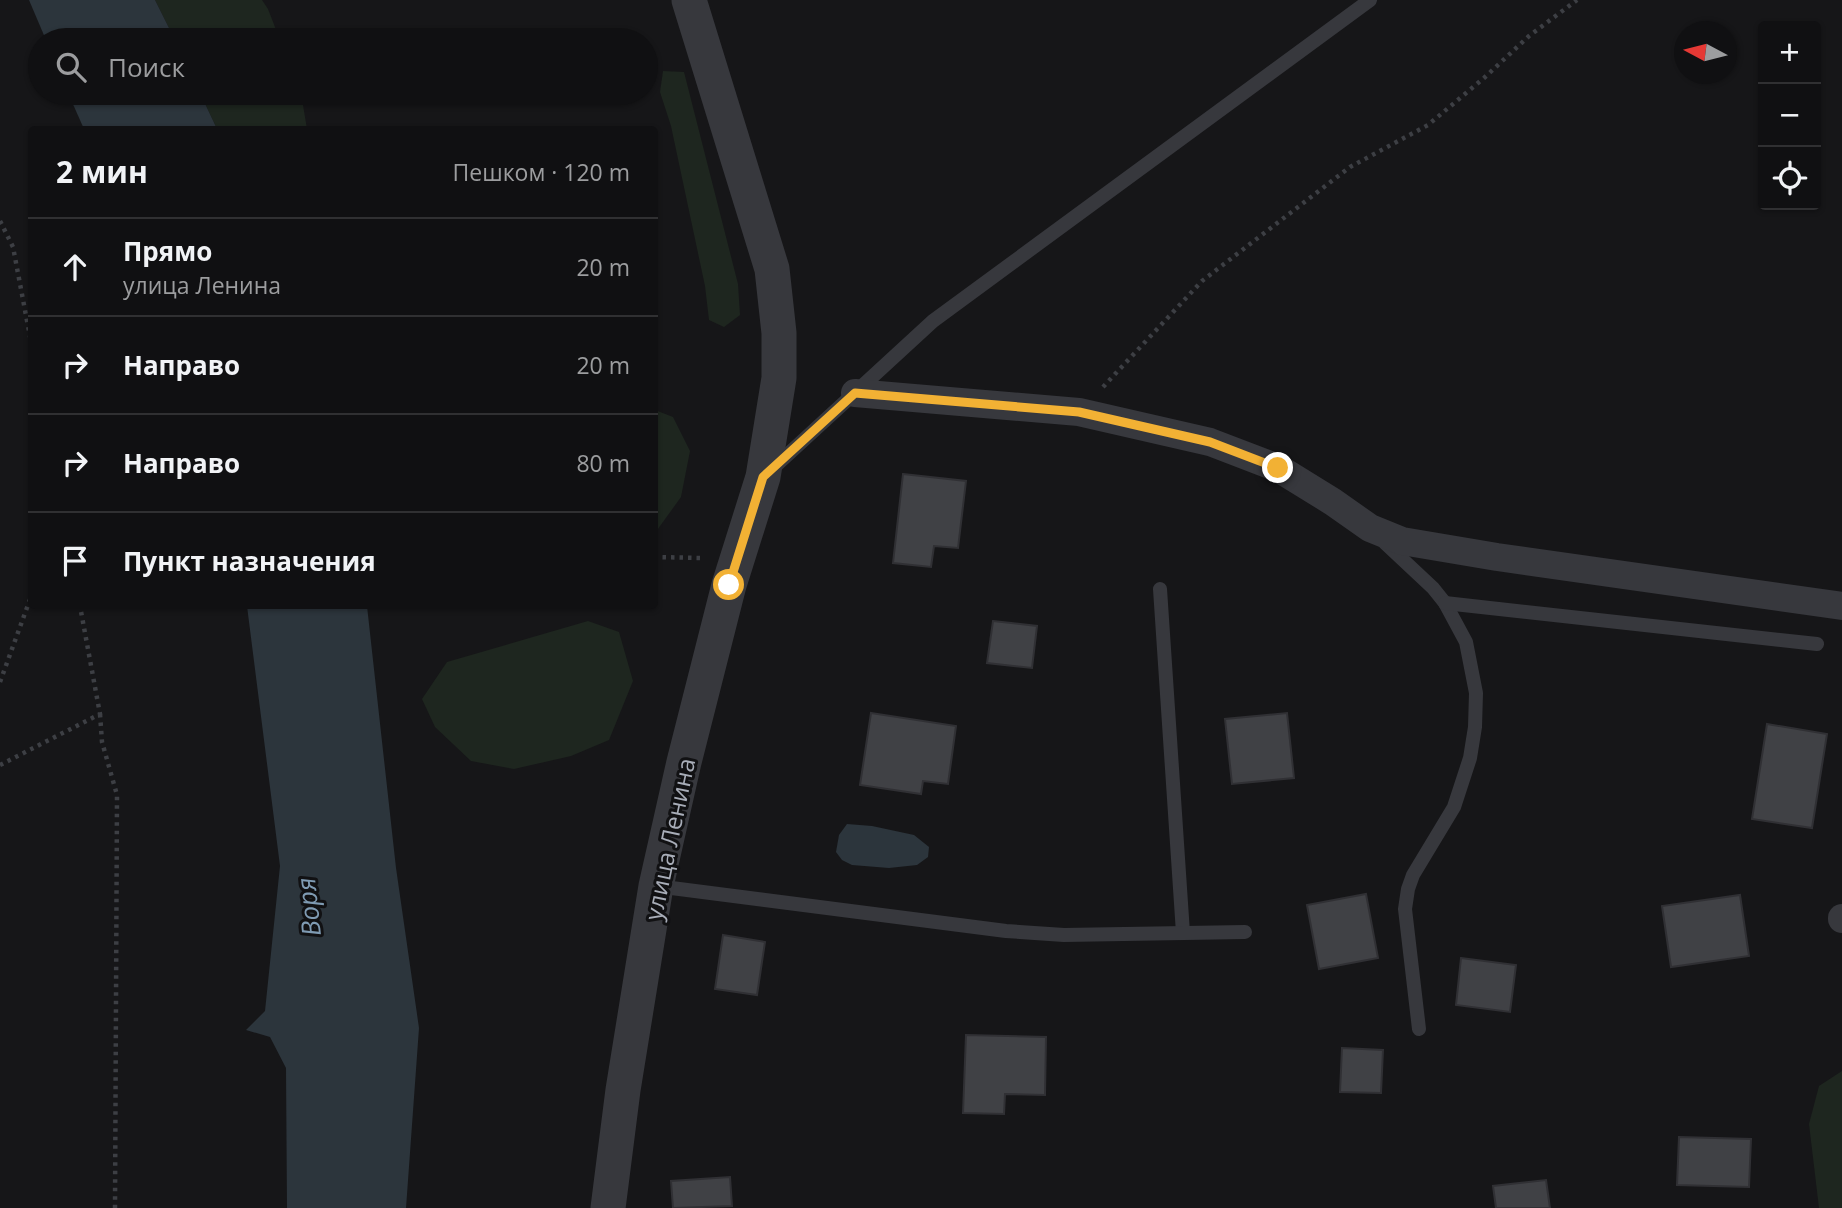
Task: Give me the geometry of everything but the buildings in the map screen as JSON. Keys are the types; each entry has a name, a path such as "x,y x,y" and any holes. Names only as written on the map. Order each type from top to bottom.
{"street":[{"name":"улица Ленина","path":"608,1208 656,886 729,585 763,477 779,378 779,333 772,269 689,0"},
{"path":"855,393 1079,412 1210,442 1278,468 1370,528 1402,541 1842,606"}],"lane":[{"path":"763,477 933,321 1370,0"},
{"path":"1370,528 1433,588 1445,603 1466,642 1476,693 1475,727 1470,758 1454,807 1413,875 1408,889 1405,909 1419,1029"},
{"path":"1160,589 1184,933"},
{"path":"1445,603 1817,644"},
{"path":"656,886 1006,931 1064,935 1245,932"}],"path":[{"path":"1079,412 1202,281 1350,167 1429,125 1529,36 1577,0"},
{"path":"0,221 13,247 28,326"},
{"path":"658,557 738,558"},
{"path":"0,681 28,605"},
{"path":"81,609 100,714 102,742 117,795 115,1208"},
{"path":"0,765 100,714"}],"shaded area":[{"path":"155,0 262,0 275,28 169,28"},
{"path":"663,71 684,72 738,284 740,315 724,327 709,320 705,286 671,126 660,92"},
{"path":"206,105 303,105 306,126 216,126"},
{"path":"658,411 673,417 690,451 681,497 658,529"},
{"path":"588,621 619,632 633,681 609,740 571,756 514,769 471,761 435,727 422,699 447,662"},
{"path":"1842,1071 1842,1208 1819,1208 1809,1124 1819,1086"}],"water":[{"path":"29,0 155,0 169,28 41,28"},
{"path":"73,105 206,105 216,126 83,126"},
{"name":"Воря","path":"247,609 367,609 396,868 419,1028 406,1208 287,1208 286,1068 270,1037 246,1030 265,1011 280,866"},
{"path":"847,824 914,835 929,847 928,857 917,865 889,868 852,865 842,860 836,852 839,835"}],"route":[{"path":"729,585 763,477 855,393 1079,412 1210,442 1278,468"}]}
